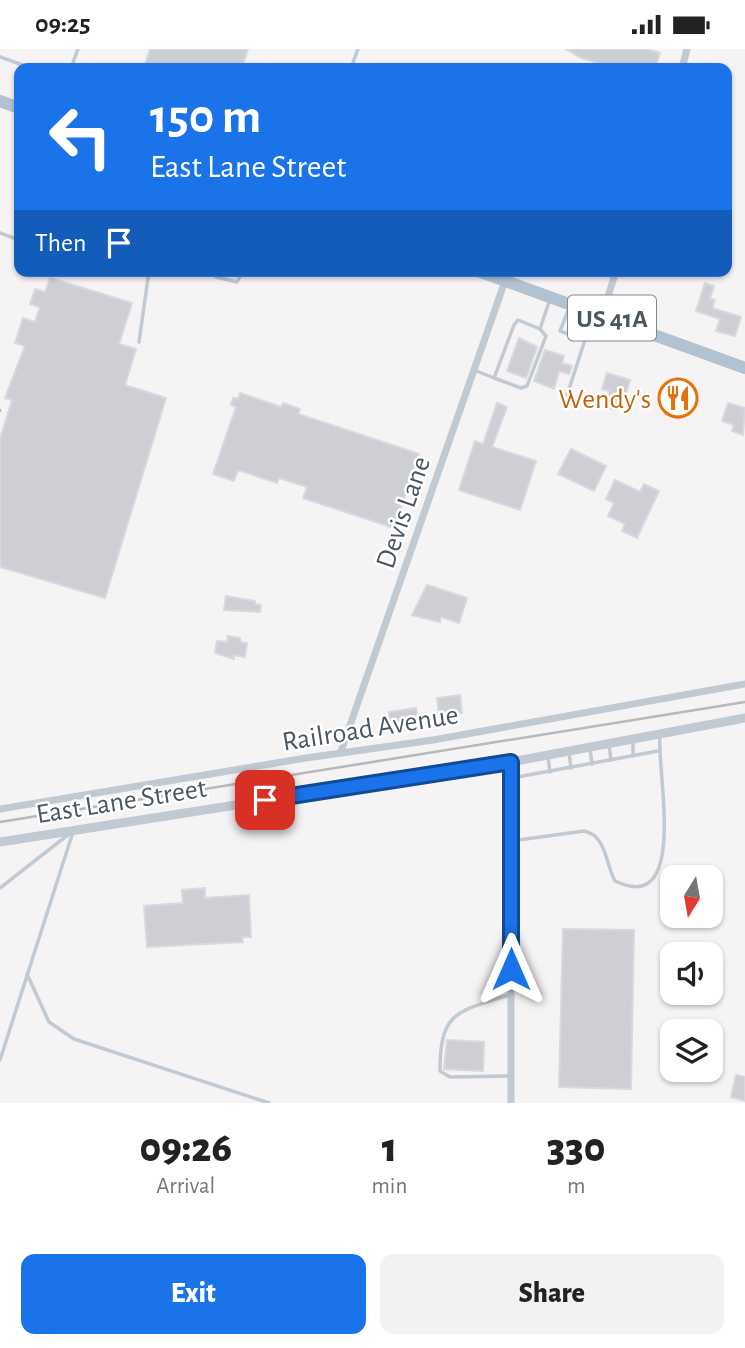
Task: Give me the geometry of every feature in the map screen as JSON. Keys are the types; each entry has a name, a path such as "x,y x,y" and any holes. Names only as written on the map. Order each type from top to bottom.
{"main road":[{"name":"US 41A","path":"494,277 745,368"}],"street":[{"path":"601,315 614,277"},
{"name":"Devis Lane","path":"346,752 341,751 505,281"},
{"name":"Railroad Avenue","path":"0,809 433,740 745,684"},
{"name":"East Lane Street","path":"0,842 511,762 632,737 745,718"},
{"path":"511,762 511,1103"}],"lane":[{"path":"0,57 17,63"},
{"path":"139,342 148,277"},
{"path":"216,277 237,282 240,277"},
{"path":"540,329 551,297"},
{"path":"566,398 586,340 560,331 570,304"},
{"path":"577,337 586,309"},
{"path":"474,370 494,378 521,388 527,386 546,336 540,329 518,320 494,378"},
{"path":"511,841 583,831 594,833 601,841 615,881 639,887 651,883 663,863 658,751 660,732"},
{"path":"632,737 633,756"},
{"path":"609,742 611,760"},
{"path":"590,745 592,764"},
{"path":"569,750 571,768"},
{"path":"511,778 658,751"},
{"path":"548,754 550,772"},
{"path":"0,888 73,830"},
{"path":"0,1060 73,830"},
{"path":"27,974 49,1022 74,1039 269,1103"},
{"path":"511,994 465,1009 450,1019 441,1037 440,1059 440,1071 450,1077 511,1076"}],"building":[{"path":"150,49 248,49 244,63 146,63"},
{"path":"566,49 646,49 660,53 657,63 599,63 581,58"},
{"path":"50,278 132,303 119,344 136,349 125,385 166,398 105,598 0,567 0,439 12,400 5,398 25,346 15,343 23,318 35,322 40,307 30,304 35,289 45,292"},
{"path":"705,283 714,286 710,299 715,300 712,308 741,317 735,336 716,331 720,319 696,311"},
{"path":"519,338 537,347 526,378 507,371"},
{"path":"545,350 564,356 562,363 572,366 569,374 559,371 554,389 534,381"},
{"path":"607,373 630,380 625,397 619,396 615,410 604,407 609,391 602,389"},
{"name":"Wendy's","path":"677,378 691,383 679,419 665,414"},
{"path":"240,393 281,407 283,403 300,409 298,414 419,454 394,528 303,498 307,487 279,478 277,483 238,470 234,481 213,474 236,407 231,405 233,398 238,399"},
{"path":"497,403 507,407 492,447 536,461 520,510 459,490 475,441 483,444"},
{"path":"728,403 745,408 743,435 732,431 734,425 722,421"},
{"path":"571,449 606,466 594,491 558,474"},
{"path":"615,480 640,492 644,484 659,491 637,538 622,531 625,524 608,516 614,503 606,499"},
{"path":"427,585 467,598 459,623 441,617 440,622 412,615"},
{"path":"226,596 255,601 255,604 261,605 260,612 224,610"},
{"path":"228,636 240,638 240,642 247,643 245,657 234,655 234,659 215,653 217,641 227,642"},
{"path":"460,695 462,713 439,716 437,698"},
{"path":"416,708 418,721 390,725 389,712"},
{"path":"205,888 205,898 249,895 251,937 242,937 243,942 147,947 144,906 183,903 182,890"},
{"path":"563,929 634,930 631,1089 559,1087"},
{"path":"447,1040 484,1042 483,1071 444,1069"},
{"path":"736,1075 745,1077 745,1101 731,1097"}],"railway":[{"path":"0,822 745,702"}],"place":[{"name":"Wendy's","path":"678,398"}],"route":[{"path":"265,800 511,762 511,969"}]}
